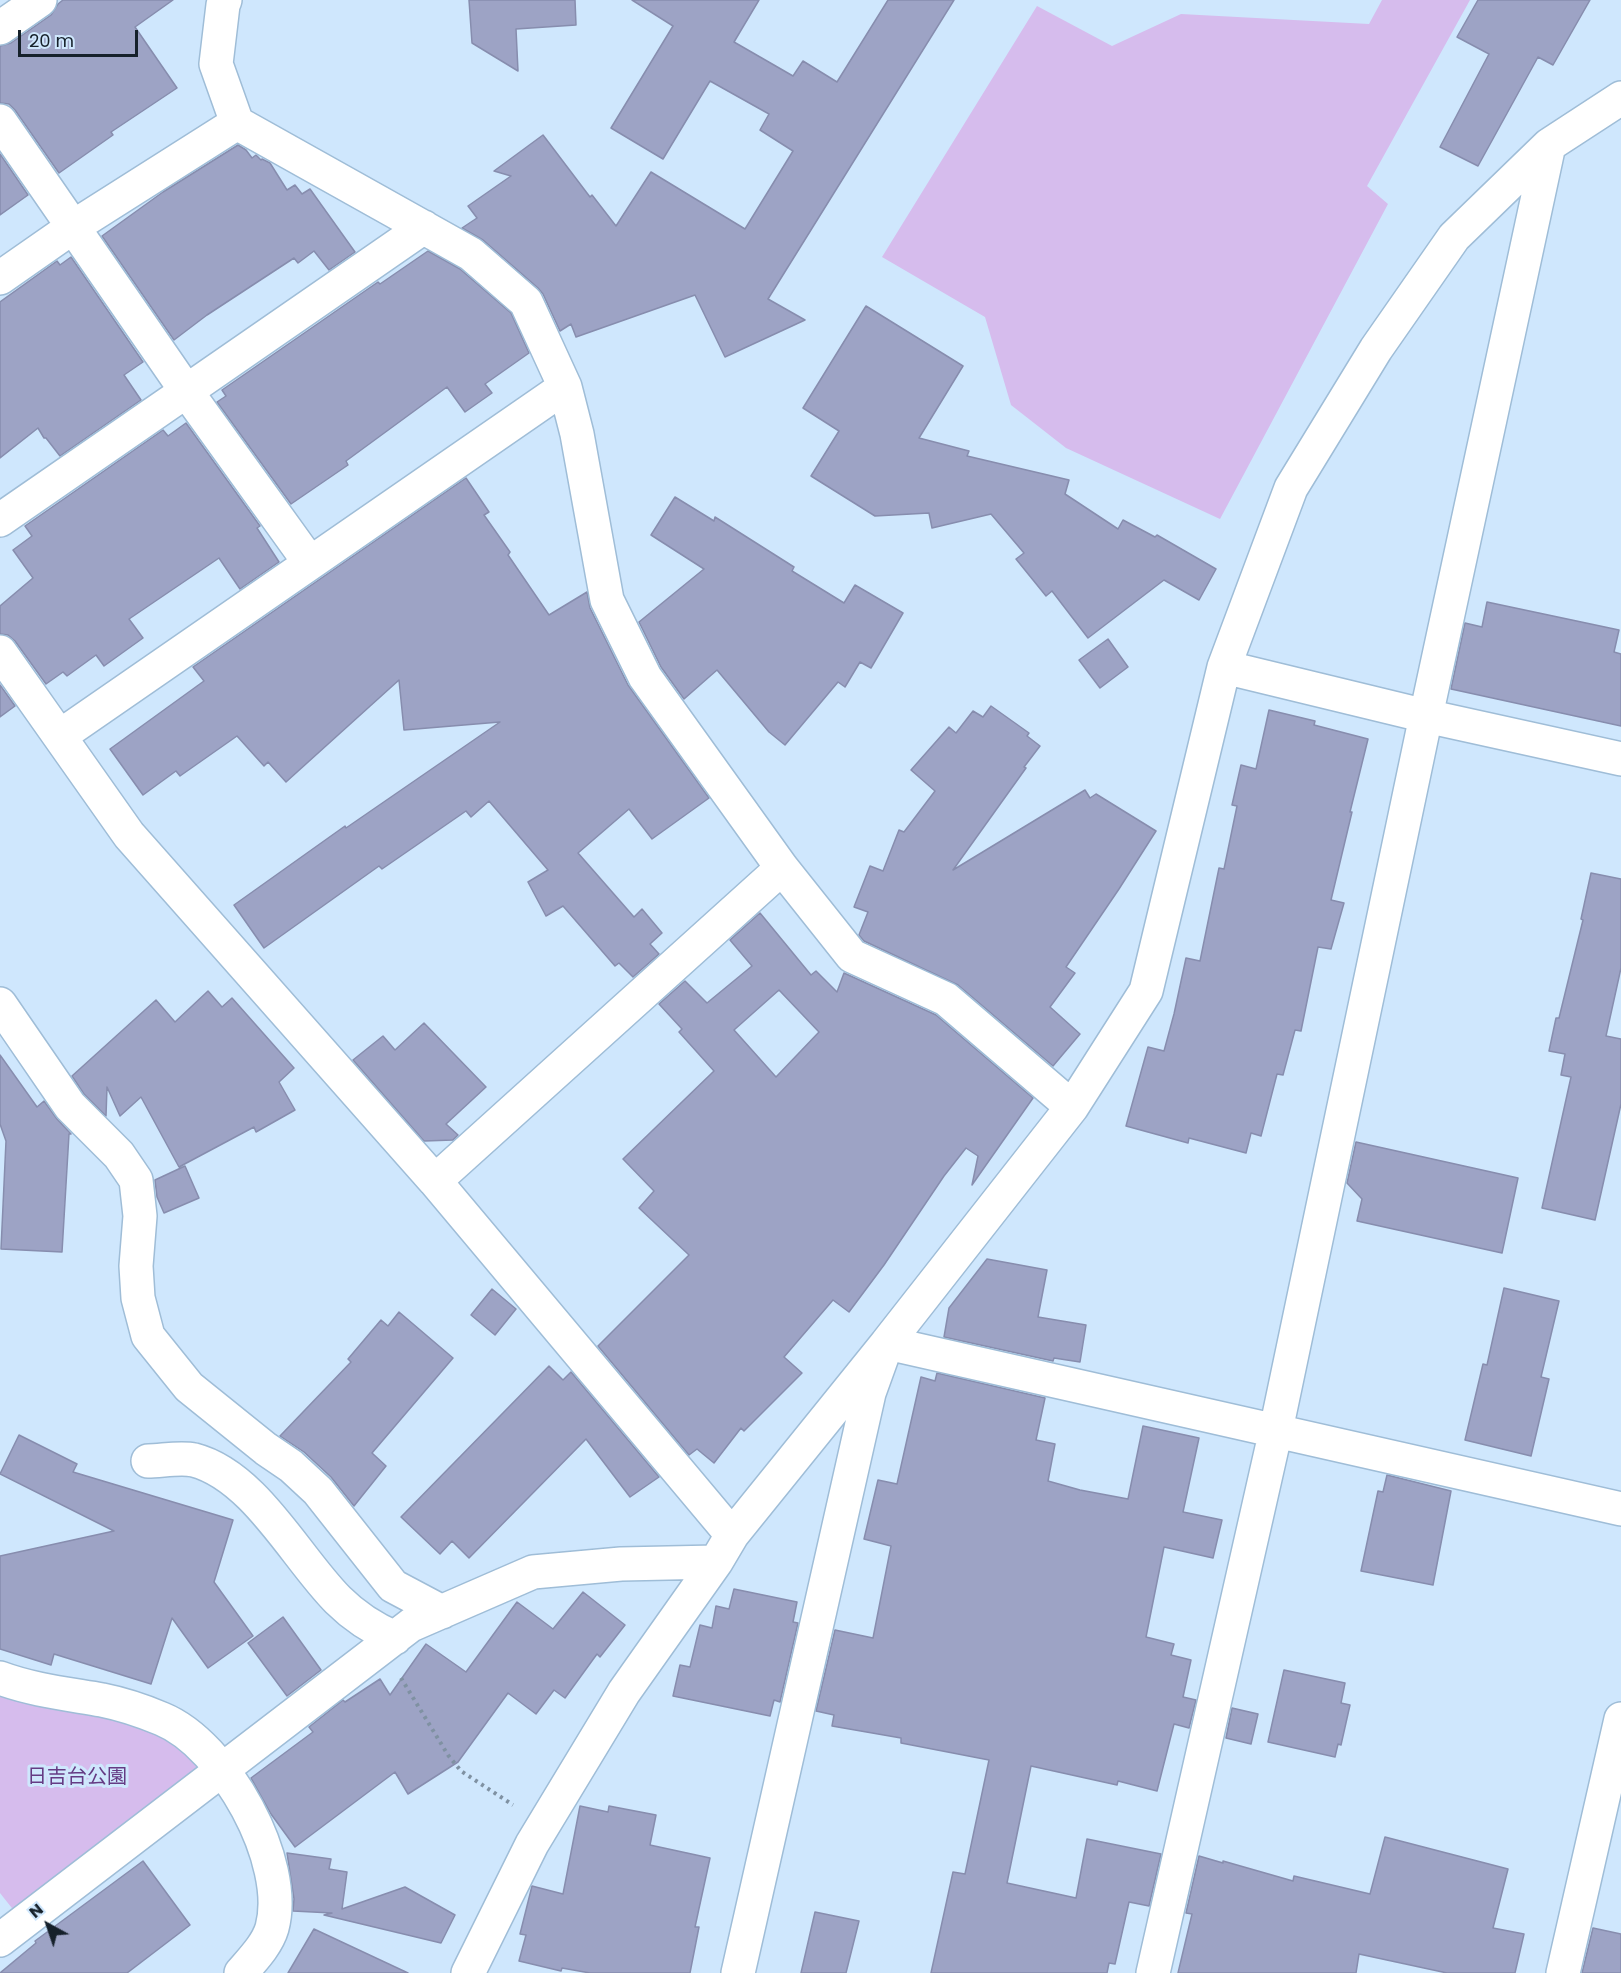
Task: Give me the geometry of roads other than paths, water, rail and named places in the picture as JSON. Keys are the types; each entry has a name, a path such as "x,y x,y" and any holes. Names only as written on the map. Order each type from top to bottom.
{"street":[{"path":"0,28 40,0"},
{"path":"225,0 216,64 237,123 471,254 526,302 565,387 577,434 607,600 645,677 782,868 852,956 946,999 1072,1107"},
{"path":"468,1973 532,1844 624,1692 724,1549 1072,1107 1146,991 1224,667 1291,488 1376,349 1454,237 1549,145 1621,98"},
{"path":"0,120 187,392 310,563"},
{"path":"0,278 73,226 237,123"},
{"path":"1153,1973 1276,1430 1549,145"},
{"path":"0,520 424,227"},
{"path":"60,736 565,387"},
{"path":"0,652 129,835 435,1181 724,1549"},
{"path":"1224,667 1426,716 1621,759"},
{"path":"435,1181 782,868"},
{"path":"0,1004 70,1106 119,1155 136,1180 140,1216 136,1266 138,1298 148,1336 189,1387 266,1449 291,1466 318,1491 393,1586 442,1612"},
{"path":"886,1343 1621,1509"},
{"path":"738,1973 870,1393 886,1343"},
{"path":"147,1461 192,1460 210,1467 237,1483 267,1513 338,1600 374,1628 388,1643"},
{"path":"0,1940 411,1625 532,1572 621,1564 724,1549"},
{"path":"0,1678 105,1701 163,1720 192,1737 222,1769 236,1787 263,1846 272,1876 275,1904 271,1929 260,1950 241,1973"},
{"path":"1563,1973 1621,1719"}],"park label":[{"name":"日吉台公園","path":"77,1778"}]}
